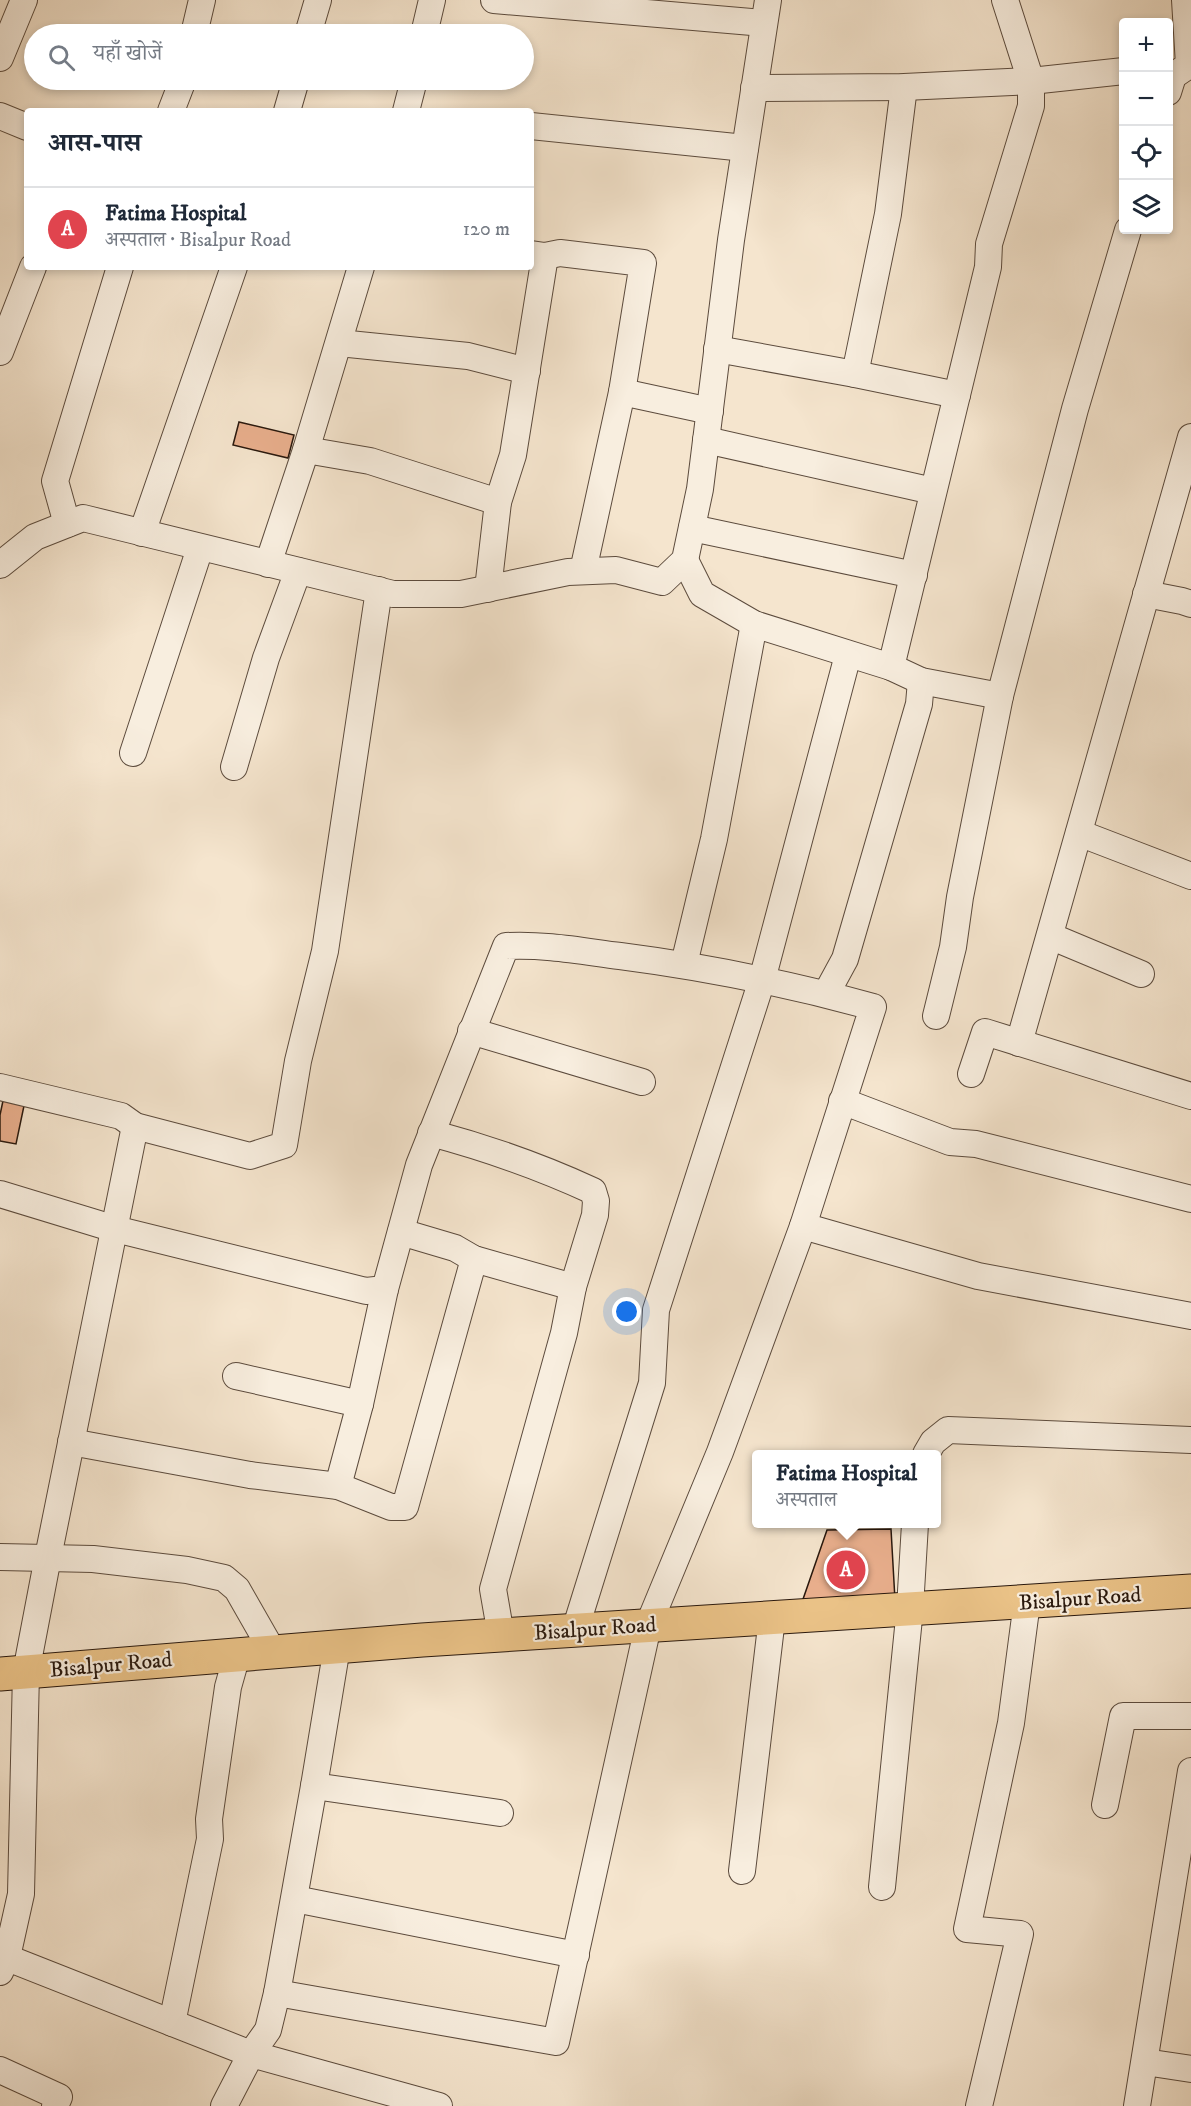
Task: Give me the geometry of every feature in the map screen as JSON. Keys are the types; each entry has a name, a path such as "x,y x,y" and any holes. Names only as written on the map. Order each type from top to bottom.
{"main road":[{"name":"Bisalpur Road","path":"13,1673 501,1635 1191,1591"}],"street":[{"path":"0,58 24,0"},
{"path":"196,24 202,0"},
{"path":"311,24 318,0"},
{"path":"426,24 432,0"},
{"path":"5,555 35,537 82,518 393,594 461,594 583,571 616,570 662,582 685,560 700,489 717,349 766,11 494,0"},
{"path":"891,667 988,267 989,244 1031,106 1031,81 1005,0"},
{"path":"1173,78 1189,65 1185,0"},
{"path":"754,88 903,87 1031,81 1119,72"},
{"path":"855,374 888,214 903,87"},
{"path":"172,108 179,90"},
{"path":"288,108 293,90"},
{"path":"407,108 411,90"},
{"path":"0,116 24,127"},
{"path":"534,126 745,148"},
{"path":"936,1016 953,947 960,897 1000,696 1075,409 1127,234"},
{"path":"488,589 498,502 513,455 527,371 538,255 560,253 643,263 622,392 583,571"},
{"path":"0,352 32,270"},
{"path":"67,524 55,481 119,270"},
{"path":"142,533 233,270"},
{"path":"268,564 306,450 360,270"},
{"path":"339,343 468,356 527,371"},
{"path":"717,349 957,395"},
{"path":"622,392 710,411"},
{"path":"706,440 933,491"},
{"path":"306,450 370,461 498,502"},
{"path":"1019,1043 1146,594 1189,453"},
{"path":"692,528 914,575"},
{"path":"133,753 200,548"},
{"path":"685,560 702,594 754,624 891,667 921,681 1000,696"},
{"path":"234,767 266,658 298,571"},
{"path":"0,1087 122,1116 135,1126 250,1156 284,1145 298,1061 325,951 379,590"},
{"path":"1146,594 1191,604"},
{"path":"684,964 714,839 754,624"},
{"path":"575,1630 652,1383 656,1310 762,980 848,655"},
{"path":"826,994 845,959 919,704 921,681"},
{"path":"1079,833 1191,876"},
{"path":"1050,936 1141,974"},
{"path":"277,1993 556,2042 648,1626 720,1452 803,1226 873,1007 826,994 684,964 534,944 506,946 419,1165 385,1289 360,1404 339,1486"},
{"path":"471,1031 642,1082"},
{"path":"971,1074 985,1032 1191,1096"},
{"path":"842,1101 950,1142 976,1144 1191,1199"},
{"path":"135,1126 48,1557 13,1673 21,1894 2,1961 251,2054 439,2106"},
{"path":"431,1133 530,1165 593,1191 596,1201 595,1215 573,1287 564,1333 493,1589 501,1635"},
{"path":"0,1194 115,1228 366,1292 385,1289"},
{"path":"803,1226 978,1276 1191,1316"},
{"path":"401,1232 455,1248 474,1259 573,1287"},
{"path":"71,1442 250,1475 339,1486 391,1507 405,1508 474,1259"},
{"path":"236,1377 360,1404"},
{"path":"929,1450 933,1442 948,1430 1191,1440"},
{"path":"882,1887 915,1528"},
{"path":"0,1557 93,1559 187,1570 224,1578 237,1589 273,1652"},
{"path":"979,2106 1020,1934 968,1929 1011,1723 1027,1602"},
{"path":"742,1871 772,1618"},
{"path":"224,2106 251,2054 268,2030 295,1899 337,1647"},
{"path":"172,2023 210,1839 209,1820 228,1687 237,1655"},
{"path":"1105,1805 1123,1716 1191,1716"},
{"path":"1137,2106 1191,1771"},
{"path":"314,1786 500,1813"},
{"path":"295,1899 576,1955"},
{"path":"1145,2062 1191,2069"},
{"path":"0,2070 59,2097 55,2106"}],"building":[{"path":"239,422 294,435 288,458 233,445"},
{"path":"4,1096 25,1101 16,1144 0,1141 0,1115"},
{"path":"891,1529 895,1600 801,1605 827,1530"}],"place":[{"name":"Fatima Hospital","path":"846,1570"}]}
